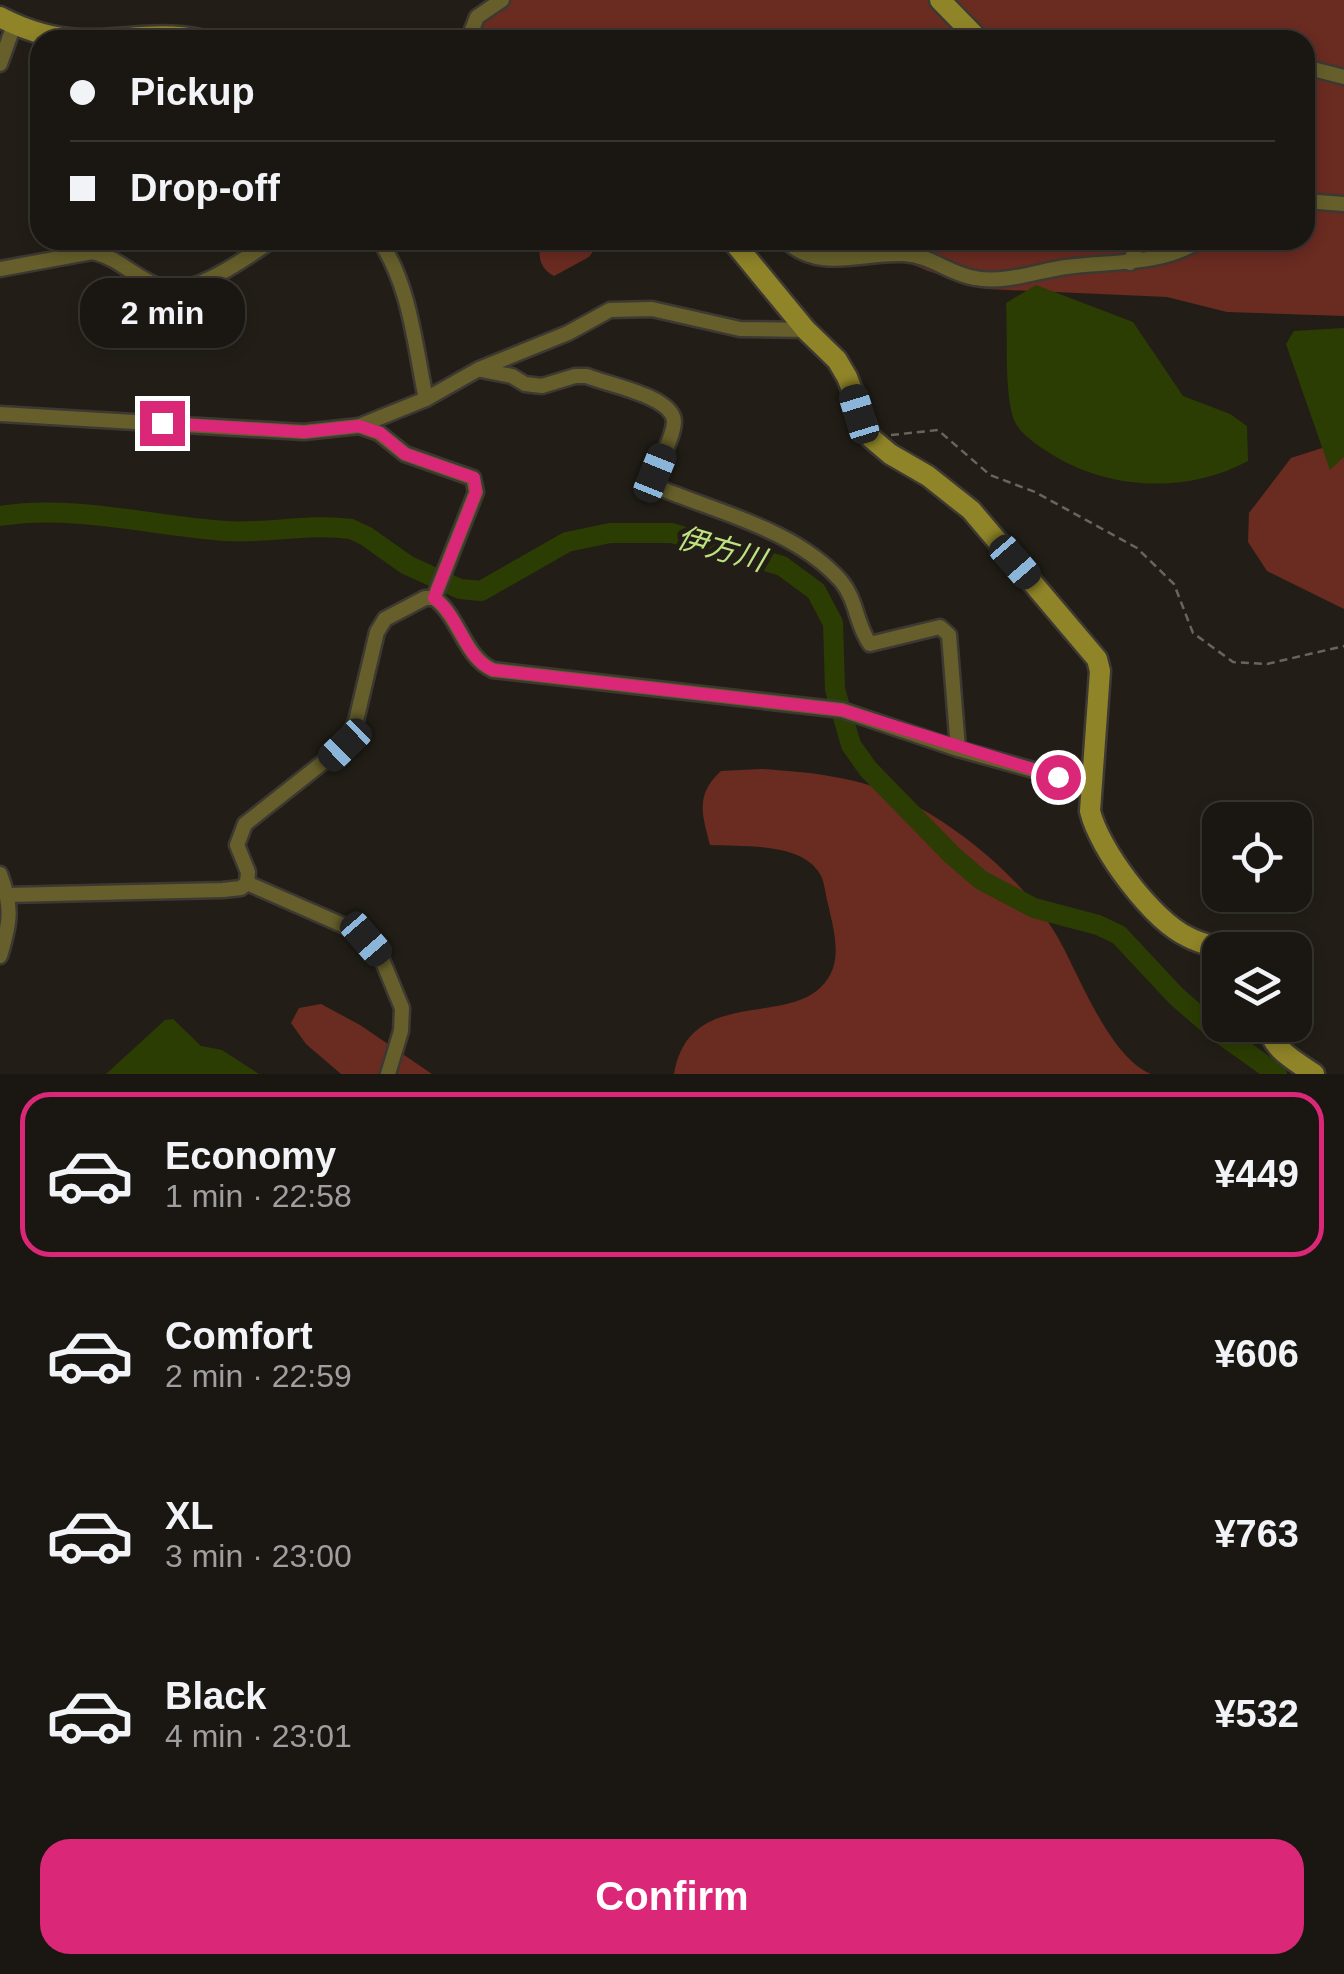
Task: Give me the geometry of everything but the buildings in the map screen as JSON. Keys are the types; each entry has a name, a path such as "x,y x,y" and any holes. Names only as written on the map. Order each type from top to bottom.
{"street":[{"path":"472,30 477,17 502,0"},
{"path":"940,0 969,30"},
{"path":"0,64 5,24 30,33"},
{"path":"1315,70 1344,78"},
{"path":"1315,201 1344,204"},
{"path":"0,269 92,252 105,255 164,288 182,289 219,274 257,250"},
{"path":"386,250 406,304 426,399"},
{"path":"740,250 848,377 870,437 971,510 1096,659 1100,670 1090,811 1094,830 1144,903 1188,938 1202,943"},
{"path":"802,250 814,257 924,256 959,274 994,280 1069,266 1130,263 1178,250"},
{"path":"1130,263 1135,250"},
{"path":"0,414 304,432 359,426 426,399 479,369 568,333 610,310 652,309 740,329 806,330"},
{"path":"479,369 542,386 587,376 661,400 671,410 674,424 655,473 662,489 789,541 818,558 844,584 870,644 940,628 949,635 958,748"},
{"path":"359,426 380,433 405,454 474,478 476,492 434,598"},
{"path":"247,884 248,872 237,845 246,824 345,745 356,721 380,626 398,610 425,598 434,598 481,665 493,670 842,710 1091,786"},
{"path":"0,874 8,895 10,923 0,956"},
{"path":"8,895 223,890 247,884"},
{"path":"247,884 354,930 381,956 402,1008 401,1031 388,1074"},
{"path":"1273,1042 1314,1074"}],"path":[{"path":"870,437 938,430 990,475 1035,492 1137,548 1174,584 1193,633 1233,662 1266,664 1344,646"}],"shaded area":[{"path":"486,0 1344,0 1344,316 1227,312 1167,297 986,289 878,250 1315,250 1315,30 468,30"},
{"path":"594,250 589,257 554,276 545,269 540,252"},
{"path":"1036,285 1133,322 1183,396 1230,414 1247,426 1248,461 1198,479 1145,483 1092,473 1031,440 1015,422 1010,405 1006,303"},
{"path":"1344,328 1344,457 1330,470 1286,344 1294,331"},
{"path":"1344,441 1344,609 1267,571 1248,542 1249,513 1291,458"},
{"path":"761,769 830,776 881,789 942,822 987,855 1043,915 1122,1051 1151,1074 674,1074 684,1045 701,1027 722,1017 795,1002 815,992 834,967 835,938 824,885 809,862 768,848 710,845 703,805 707,788 721,771"},
{"path":"321,1004 360,1025 432,1074 341,1074 306,1044 291,1023 299,1008"},
{"path":"173,1019 201,1046 222,1050 259,1074 106,1074 165,1020"}],"waterway":[{"name":"伊方川","path":"0,516 85,514 226,531 351,529 407,565 460,589 481,591 567,542 610,533 672,533 782,566 816,591 833,623 835,689 851,745 868,769 981,880 1034,908 1098,925 1119,935 1176,996 1277,1074"}],"route":[{"path":"162,423 304,432 359,426 380,433 405,454 474,478 476,492 434,598 481,665 493,670 842,710 1058,777"}]}
